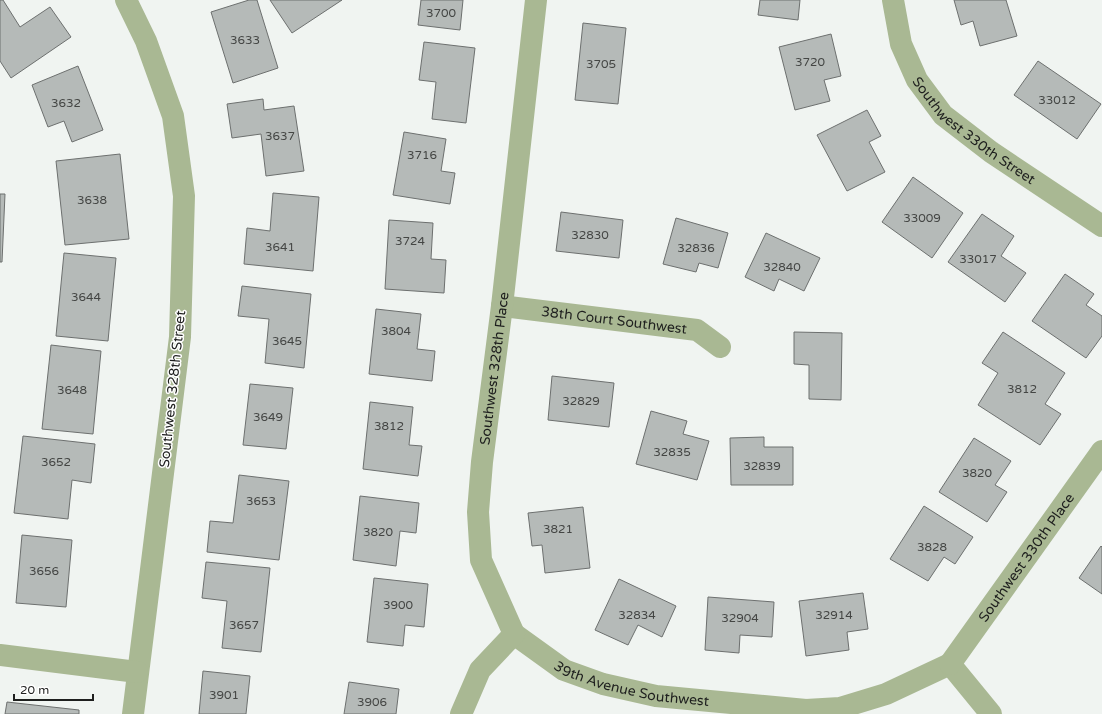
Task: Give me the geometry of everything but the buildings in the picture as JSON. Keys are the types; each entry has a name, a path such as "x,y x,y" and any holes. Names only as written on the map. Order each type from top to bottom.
{"street":[{"name":"Southwest 328th Street","path":"126,0 146,41 173,116 184,196 180,337 137,672 133,714"},
{"name":"Southwest 328th Place","path":"514,634 482,560 478,512 482,462 502,306 536,0"},
{"name":"Southwest 330th Street","path":"893,0 901,44 917,80 943,115 991,152 1102,226"},
{"name":"38th Court Southwest","path":"502,306 696,330 720,347"},
{"name":"Southwest 330th Place","path":"950,664 1102,451"},
{"path":"461,714 480,670 514,634"},
{"name":"39th Avenue Southwest","path":"514,634 564,670 603,684 656,696 806,710 840,708 886,694 950,664"},
{"path":"0,654 137,672"},
{"path":"950,664 991,714"}]}
